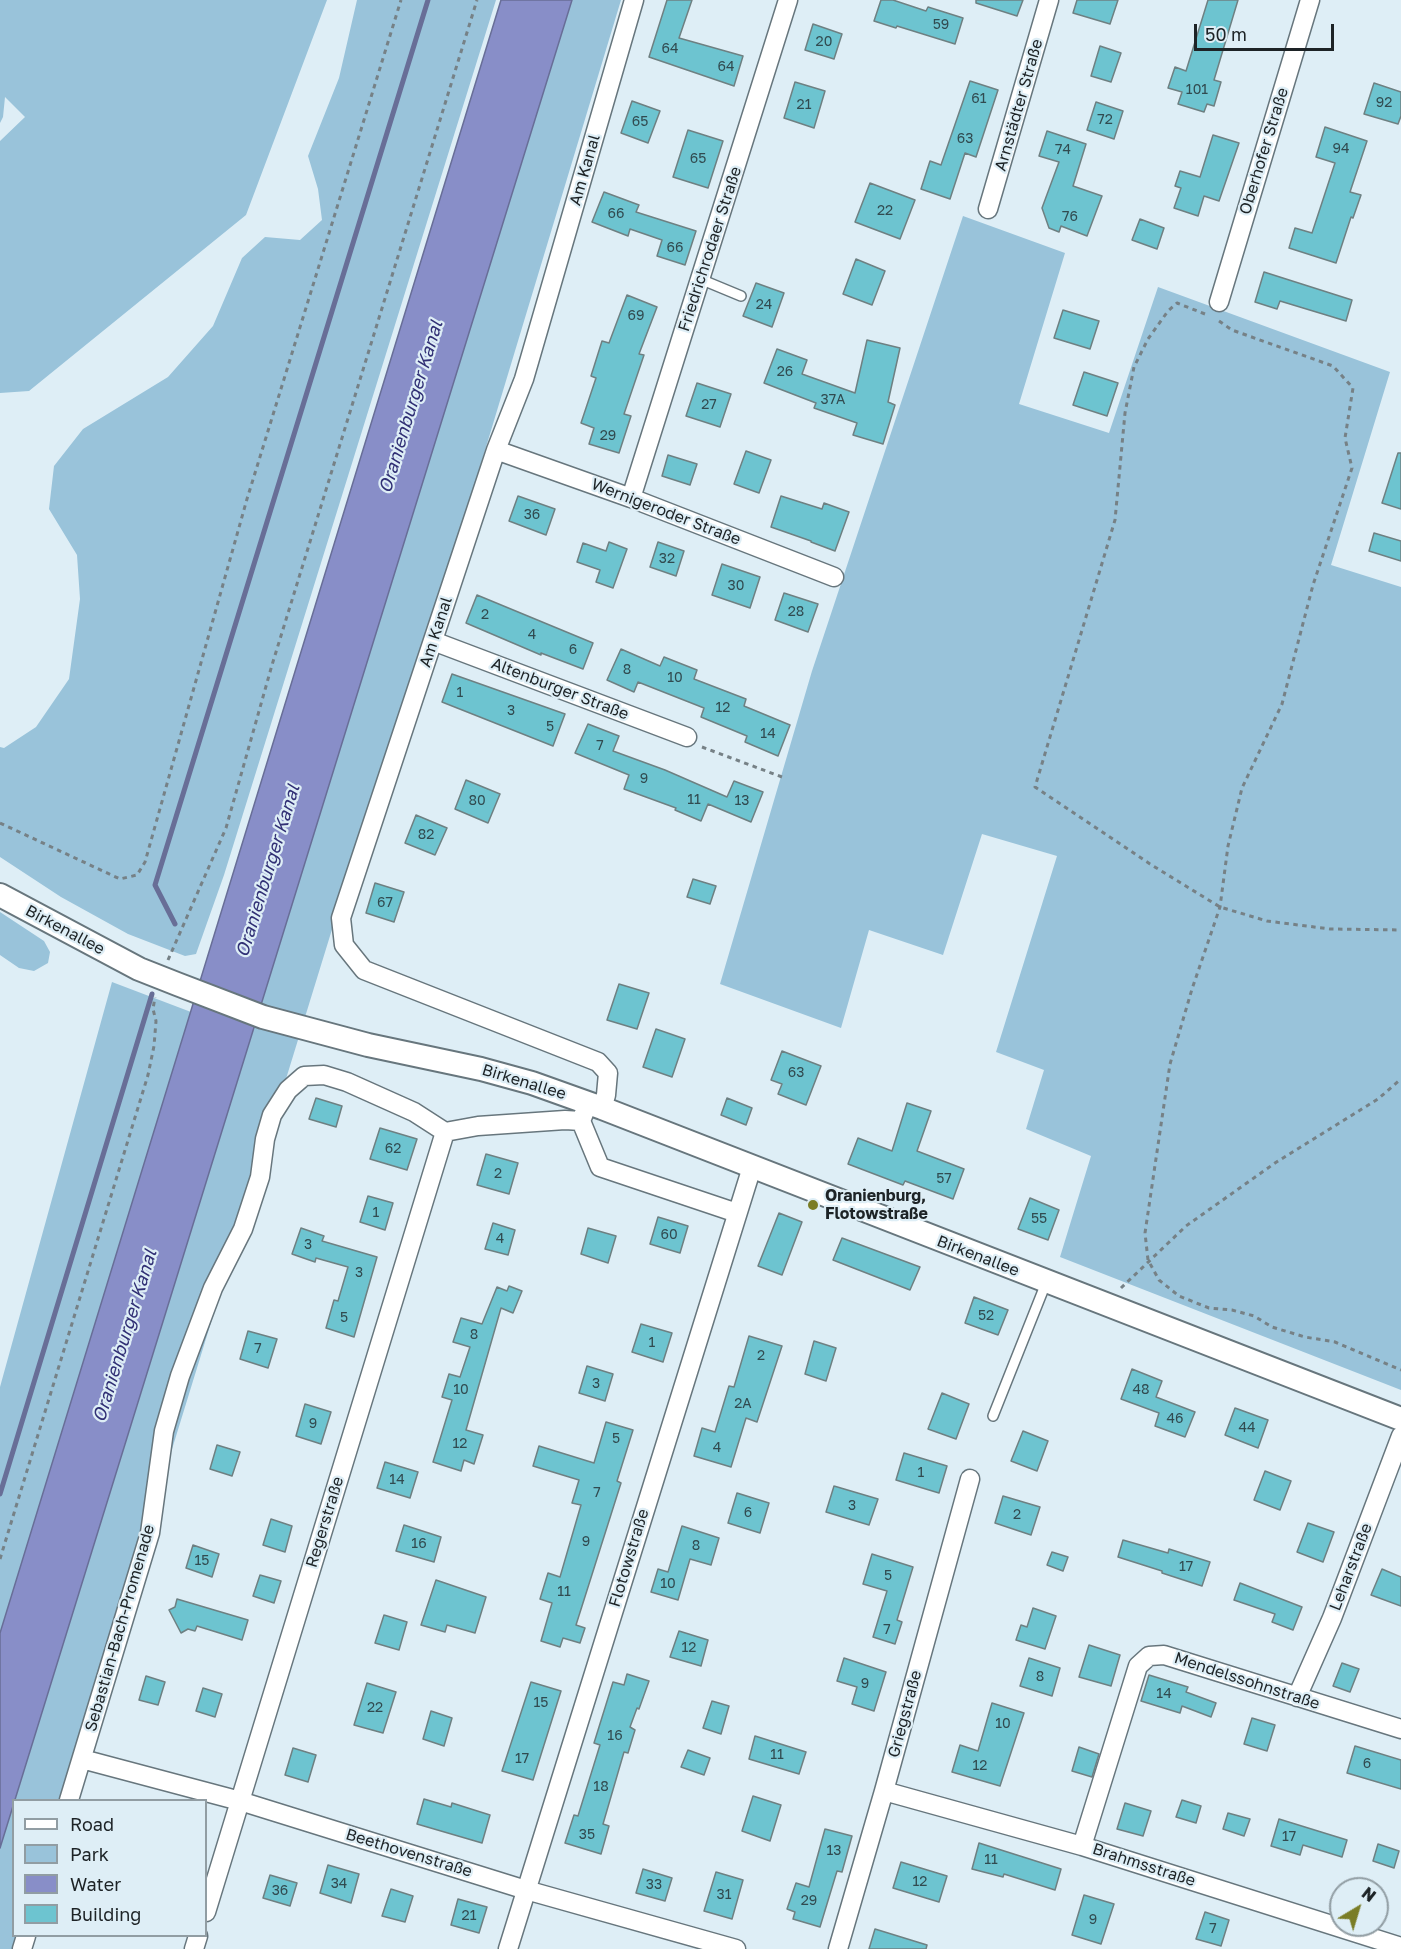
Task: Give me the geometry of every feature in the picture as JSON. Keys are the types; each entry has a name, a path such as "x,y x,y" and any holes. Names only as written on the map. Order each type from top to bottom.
{"street":[{"name":"Am Kanal","path":"590,1111 606,1095 608,1073 598,1062 364,970 344,945 341,918 496,450 524,379 634,0"},
{"name":"Friedrichrodaer Straße","path":"631,498 788,0"},
{"name":"Arnstädter Straße","path":"988,209 1049,0"},
{"name":"Oberhofer Straße","path":"1219,302 1310,0"},
{"name":"Wernigeroder Straße","path":"496,450 631,498 834,577"},
{"name":"Altenburger Straße","path":"433,641 687,737"},
{"name":"Birkenallee","path":"0,895 77,938 263,1017 368,1045 481,1069 532,1083 590,1111 752,1167 1401,1419"},
{"name":"Sebastian-Bach-Promenade","path":"69,1799 150,1533 164,1431 180,1376 213,1288 243,1229 252,1205 272,1116 288,1090 304,1076 324,1075 347,1082 414,1112 445,1132"},
{"path":"445,1132 478,1126 565,1120 590,1111 600,1167 737,1213"},
{"name":"Regerstraße","path":"207,1909 445,1132"},
{"name":"Flotowstraße","path":"508,1949 752,1167"},
{"name":"Leharstraße","path":"1297,1697 1332,1618 1401,1436"},
{"name":"Griegstraße","path":"838,1949 885,1791 970,1479"},
{"name":"Mendelssohnstraße","path":"1082,1846 1138,1666 1149,1656 1164,1655 1401,1729"},
{"name":"Beethovenstraße","path":"82,1759 240,1801 526,1890 736,1949"},
{"name":"Brahmsstraße","path":"885,1791 1082,1846 1401,1947"}],"lane":[{"path":"700,279 741,296"},
{"path":"993,1416 1046,1282"}],"path":[{"path":"0,823 120,879 137,875 145,862 247,499 402,0"},
{"path":"0,1559 148,1075 156,1021 153,1009 226,828 272,665 477,0"},
{"path":"1400,931 1330,930 1267,921 1220,907 1150,864 1035,787 1115,520 1123,424 1134,367 1148,339 1168,310 1177,303 1213,317 1232,330 1333,366 1353,388 1345,438 1352,468 1313,585 1282,704 1242,788 1227,846 1220,907 1170,1064 1145,1233 1148,1260 1159,1280 1179,1296 1209,1308 1232,1310 1254,1316 1272,1327 1305,1337 1335,1342 1401,1370"},
{"path":"687,737 692,744 782,777"},
{"path":"1116,1294 1148,1260 1186,1226 1275,1163 1378,1099 1401,1079"}],"green space":[{"path":"0,0 327,0 246,215 29,391 0,393 0,141 25,117 5,97 3,117 0,123"},
{"path":"357,0 496,0 224,875 196,954 185,956 128,934 61,897 0,857 0,747 4,748 36,727 69,679 80,599 77,555 49,509 54,466 83,429 168,377 213,326 242,258 265,237 300,240 322,220 318,189 308,156 339,78"},
{"path":"572,0 621,0 457,543 390,741 64,1799 15,1799"},
{"path":"963,216 1065,253 1019,404 1109,433 1158,287 1390,372 1331,565 1401,587 1401,1390 1060,1257 1091,1156 1026,1129 1044,1070 996,1052 1057,856 982,834 943,955 869,930 841,1028 720,984 812,671"},
{"path":"0,912 44,941 50,952 48,963 34,971 19,968 0,955"},
{"path":"112,982 191,1012 0,1633 0,1387"},
{"path":"12,1807 12,1937 23,1937 19,1949 0,1949 0,1848"}],"water":[{"name":"Oranienburger Kanal","path":"501,0 572,0 15,1799 12,1799 12,1809 0,1848 0,1633"}],"building":[{"path":"667,0 692,0 679,38 743,56 734,86 649,57"},
{"path":"881,0 893,0 926,11 928,7 963,18 955,44 874,21"},
{"path":"976,0 1023,0 1017,16 976,3"},
{"path":"1077,0 1118,0 1110,24 1073,13"},
{"path":"1208,0 1238,0 1214,80 1221,82 1214,106 1207,104 1204,112 1178,104 1182,92 1168,88 1175,67 1186,71"},
{"path":"813,24 842,34 834,59 805,50"},
{"path":"1100,46 1121,53 1111,82 1091,76"},
{"path":"970,81 998,90 976,157 965,153 950,199 921,189 930,161 941,165"},
{"path":"795,82 825,91 814,128 784,118"},
{"path":"1374,83 1401,92 1401,116 1398,124 1364,114"},
{"path":"632,101 660,111 648,143 621,133"},
{"path":"1096,102 1123,111 1114,139 1087,130"},
{"path":"1325,127 1367,141 1350,192 1361,195 1336,263 1289,248 1295,228 1312,233 1335,163 1316,157"},
{"path":"688,130 723,141 708,188 673,177"},
{"path":"1047,131 1086,144 1073,186 1102,196 1087,236 1061,226 1059,232 1049,228 1042,208 1059,162 1039,156"},
{"path":"1213,135 1239,143 1219,201 1204,196 1198,216 1174,208 1181,188 1175,186 1180,171 1200,177"},
{"path":"870,183 915,200 900,239 855,222"},
{"path":"604,192 639,205 636,212 696,231 685,265 657,256 662,240 630,229 628,236 592,222"},
{"path":"1140,219 1164,228 1157,249 1132,240"},
{"path":"856,259 885,271 872,305 843,294"},
{"path":"1264,272 1352,300 1346,321 1280,301 1277,309 1255,302"},
{"path":"756,283 784,293 772,327 743,316"},
{"path":"627,295 657,307 639,354 644,355 624,414 631,416 619,453 589,444 594,428 581,423 596,378 591,376 602,341 609,343"},
{"path":"1063,310 1099,321 1090,349 1054,338"},
{"path":"867,340 900,348 888,402 895,405 883,444 853,435 857,423 814,408 816,403 764,383 777,349 807,360 802,374 855,393"},
{"path":"1084,372 1118,383 1107,416 1073,405"},
{"path":"697,383 731,394 720,427 686,416"},
{"path":"746,451 771,460 759,493 734,484"},
{"path":"1398,453 1401,453 1401,509 1382,503"},
{"path":"668,455 697,464 690,485 662,476"},
{"path":"518,496 555,509 546,535 509,521"},
{"path":"781,496 822,509 824,503 849,512 835,551 771,527"},
{"path":"1374,533 1401,541 1401,561 1369,551"},
{"path":"609,542 627,549 613,588 596,582 600,570 577,562 583,543 606,551"},
{"path":"658,542 684,551 676,576 650,567"},
{"path":"722,564 760,577 750,608 712,595"},
{"path":"784,593 818,604 808,632 775,620"},
{"path":"477,595 593,643 583,669 541,653 541,655 466,623"},
{"path":"621,649 660,666 664,657 697,670 694,679 746,699 744,706 790,725 778,756 745,742 747,736 701,717 704,708 638,682 634,692 607,680"},
{"path":"452,674 565,714 553,746 442,702"},
{"path":"588,724 619,736 613,751 665,770 727,797 734,781 763,792 751,822 708,804 701,821 675,810 676,808 624,789 629,775 575,753"},
{"path":"466,780 500,794 488,823 455,809"},
{"path":"416,815 447,828 435,855 405,843"},
{"path":"693,879 716,886 710,904 687,897"},
{"path":"375,883 404,892 394,922 366,913"},
{"path":"619,984 649,993 637,1029 607,1020"},
{"path":"656,1029 685,1039 672,1077 643,1067"},
{"path":"782,1051 821,1066 806,1105 778,1094 782,1084 771,1080"},
{"path":"316,1098 342,1106 336,1127 309,1119"},
{"path":"727,1098 752,1108 746,1125 721,1115"},
{"path":"907,1103 931,1111 917,1151 964,1169 953,1199 905,1181 903,1185 848,1164 858,1138 892,1151"},
{"path":"380,1128 417,1139 407,1170 370,1159"},
{"path":"486,1154 518,1163 509,1194 477,1185"},
{"path":"368,1196 393,1203 385,1230 360,1222"},
{"path":"1030,1198 1059,1210 1048,1240 1018,1229"},
{"path":"779,1213 802,1222 782,1275 758,1266"},
{"path":"658,1217 688,1226 680,1253 650,1244"},
{"path":"493,1223 515,1230 508,1255 485,1249"},
{"path":"301,1228 324,1236 322,1241 377,1257 354,1337 326,1328 334,1300 338,1301 348,1267 316,1258 315,1262 292,1254"},
{"path":"588,1228 616,1236 608,1263 581,1254"},
{"path":"842,1238 920,1267 910,1290 833,1260"},
{"path":"509,1286 522,1291 513,1313 501,1308 466,1430 483,1435 474,1464 464,1460 461,1471 433,1462 452,1400 442,1397 449,1374 460,1377 470,1347 453,1342 461,1318 482,1324 497,1287 507,1291"},
{"path":"974,1297 1008,1310 998,1335 965,1323"},
{"path":"641,1324 672,1333 663,1362 632,1352"},
{"path":"248,1331 277,1339 268,1368 240,1359"},
{"path":"749,1336 782,1346 757,1422 746,1418 731,1467 694,1456 702,1428 715,1432 729,1386 734,1387"},
{"path":"814,1341 836,1348 826,1381 805,1374"},
{"path":"587,1366 613,1374 605,1401 579,1393"},
{"path":"1132,1369 1162,1381 1156,1397 1195,1412 1185,1437 1155,1426 1159,1413 1121,1399"},
{"path":"942,1393 969,1404 956,1439 928,1429"},
{"path":"305,1404 331,1412 321,1444 296,1436"},
{"path":"1235,1408 1268,1420 1258,1448 1225,1435"},
{"path":"606,1422 633,1430 617,1481 621,1483 576,1625 585,1628 580,1643 563,1638 560,1647 541,1641 552,1603 540,1599 548,1573 560,1577 581,1505 572,1503 579,1480 533,1466 539,1446 594,1463"},
{"path":"1023,1431 1048,1441 1037,1471 1011,1461"},
{"path":"217,1445 240,1452 232,1476 210,1469"},
{"path":"904,1453 947,1466 939,1493 896,1480"},
{"path":"385,1462 418,1472 410,1498 377,1488"},
{"path":"1265,1471 1291,1481 1280,1510 1254,1500"},
{"path":"834,1486 878,1499 869,1525 826,1512"},
{"path":"737,1493 769,1503 760,1533 728,1523"},
{"path":"1003,1496 1040,1507 1031,1535 995,1523"},
{"path":"271,1519 292,1526 285,1552 263,1545"},
{"path":"1308,1523 1334,1532 1323,1562 1297,1552"},
{"path":"404,1525 441,1537 434,1562 396,1551"},
{"path":"682,1526 719,1538 711,1565 690,1559 678,1600 651,1592 658,1569 668,1572"},
{"path":"1123,1540 1168,1553 1169,1549 1210,1562 1202,1586 1118,1557"},
{"path":"193,1545 219,1554 212,1577 186,1568"},
{"path":"1052,1552 1068,1557 1063,1571 1047,1565"},
{"path":"872,1554 913,1567 897,1620 902,1622 895,1644 873,1637 887,1591 863,1584"},
{"path":"1382,1569 1401,1577 1401,1606 1371,1595"},
{"path":"260,1575 281,1581 274,1603 253,1596"},
{"path":"436,1580 486,1597 475,1633 447,1625 445,1632 421,1625"},
{"path":"1240,1583 1302,1607 1293,1630 1272,1622 1275,1614 1234,1600"},
{"path":"177,1599 248,1620 242,1640 197,1626 195,1631 188,1629 181,1633 169,1610 175,1607"},
{"path":"1033,1608 1056,1616 1045,1649 1016,1640 1021,1625 1027,1627"},
{"path":"384,1615 407,1622 399,1650 375,1643"},
{"path":"679,1631 708,1640 701,1666 670,1657"},
{"path":"1089,1645 1120,1655 1111,1686 1079,1677"},
{"path":"844,1658 886,1672 874,1711 852,1704 857,1687 837,1681"},
{"path":"1029,1658 1060,1668 1052,1696 1020,1686"},
{"path":"1342,1663 1359,1669 1350,1692 1333,1686"},
{"path":"627,1674 649,1681 630,1727 635,1730 628,1753 624,1752 603,1824 609,1826 601,1854 565,1843 574,1815 578,1816 600,1745 594,1743 613,1682 624,1685"},
{"path":"1149,1675 1188,1687 1186,1692 1216,1703 1211,1717 1182,1706 1180,1713 1141,1701"},
{"path":"146,1676 165,1682 158,1705 139,1700"},
{"path":"531,1682 561,1691 533,1780 502,1771"},
{"path":"367,1683 396,1692 383,1733 354,1725"},
{"path":"203,1688 222,1694 215,1717 196,1711"},
{"path":"712,1701 729,1706 721,1734 703,1728"},
{"path":"992,1703 1024,1713 1000,1786 952,1772 960,1745 978,1751"},
{"path":"431,1711 452,1718 444,1746 423,1739"},
{"path":"1252,1718 1275,1725 1267,1751 1244,1744"},
{"path":"755,1736 806,1752 799,1774 749,1759"},
{"path":"1355,1746 1401,1760 1401,1789 1347,1773"},
{"path":"1079,1747 1099,1754 1092,1777 1072,1771"},
{"path":"293,1748 316,1755 308,1782 285,1775"},
{"path":"688,1750 710,1758 704,1775 681,1767"},
{"path":"753,1796 781,1805 770,1841 742,1831"},
{"path":"424,1799 451,1807 452,1803 490,1815 482,1843 417,1824"},
{"path":"1182,1800 1201,1806 1196,1823 1176,1817"},
{"path":"1125,1803 1151,1811 1143,1836 1117,1829"},
{"path":"1228,1813 1250,1819 1244,1836 1223,1829"},
{"path":"1279,1819 1347,1840 1342,1857 1303,1845 1300,1855 1271,1846"},
{"path":"825,1829 852,1836 842,1872 837,1871 820,1927 793,1919 795,1912 787,1909 796,1883 809,1887"},
{"path":"979,1843 1061,1869 1055,1890 1004,1874 1003,1877 972,1869"},
{"path":"1378,1844 1399,1851 1394,1868 1373,1861"},
{"path":"901,1862 947,1876 939,1902 893,1888"},
{"path":"328,1865 359,1874 351,1903 320,1893"},
{"path":"643,1869 672,1878 665,1901 636,1893"},
{"path":"716,1872 743,1880 732,1919 704,1911"},
{"path":"270,1875 297,1883 290,1906 263,1898"},
{"path":"391,1889 413,1896 405,1922 382,1916"},
{"path":"1084,1895 1114,1904 1101,1944 1072,1935"},
{"path":"458,1899 487,1907 479,1933 451,1925"},
{"path":"1205,1912 1229,1920 1221,1946 1196,1939"},
{"path":"875,1929 927,1945 926,1949 869,1949"}],"waterway":[{"path":"175,924 155,885 428,0"},
{"path":"0,1494 152,994"}],"place":[{"name":"Oranienburg, Flotowstraße","path":"813,1205"}]}
